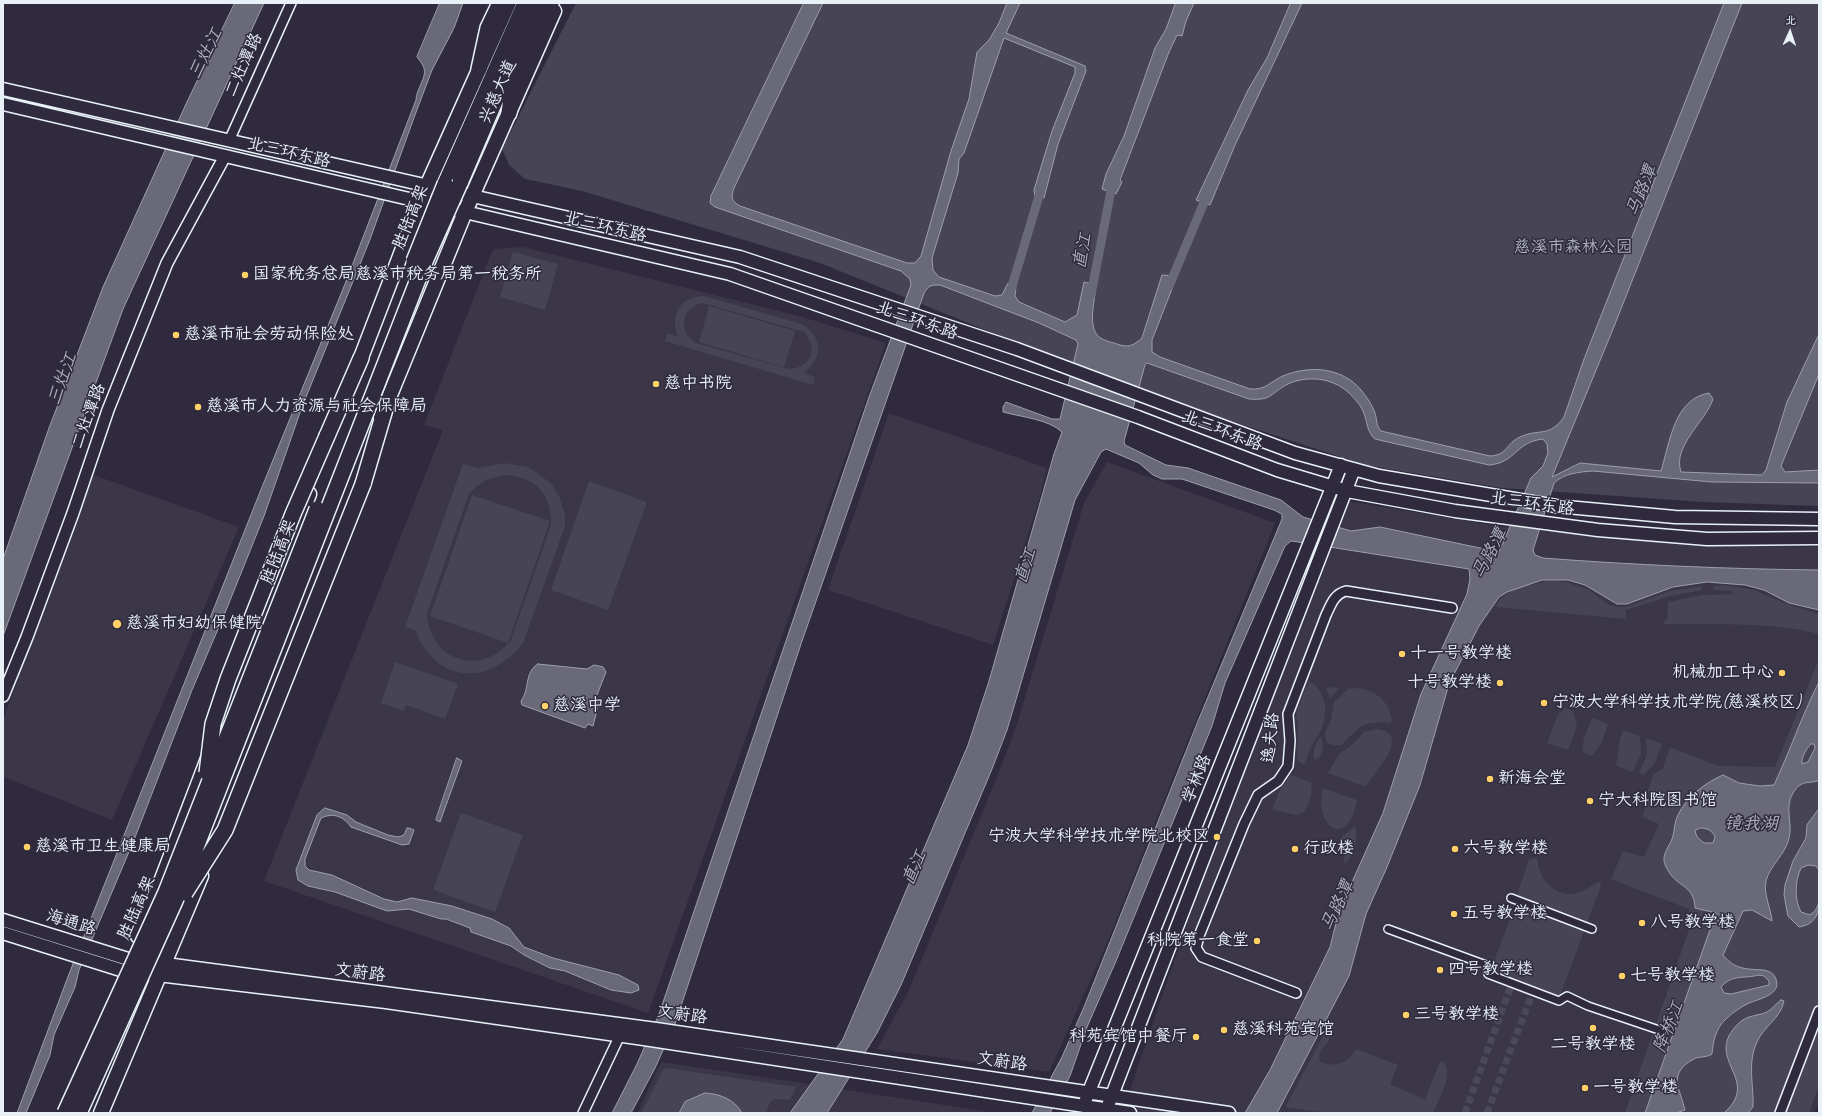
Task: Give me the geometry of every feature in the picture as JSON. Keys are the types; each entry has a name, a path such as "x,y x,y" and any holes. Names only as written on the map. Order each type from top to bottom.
{"highway":[{"path":"480,69 488,28 500,3"},
{"name":"胜陆高架","path":"64,1113 166,892 445,184 525,3"},
{"name":"胜陆高架","path":"79,1113 174,901 426,259 537,3"},
{"path":"509,113 514,76 550,3"},
{"path":"204,796 213,724 228,679 293,514 361,358"},
{"path":"162,929 225,830 363,484 386,406"}],"main road":[{"name":"兴慈大道","path":"64,1113 157,892 427,186 509,3"},
{"name":"兴慈大道","path":"101,1113 215,842 386,406 465,212 558,3"},
{"name":"北三环东路","path":"3,89 740,257 1017,349 1295,453 1354,469 1414,483 1556,506 1675,517 1819,519"},
{"name":"北三环东路","path":"3,104 730,274 1138,416 1277,470 1347,491 1455,511 1550,525 1707,539 1819,538"},
{"name":"学林路","path":"1083,1106 1341,465"},
{"name":"学林路","path":"1107,1110 1111,1096 1347,491 1354,469"},
{"name":"海通路","path":"3,920 126,965"},
{"name":"海通路","path":"3,933 126,965"},
{"name":"文蔚路","path":"126,965 620,1035 650,1034 815,1065 1130,1113"},
{"name":"文蔚路","path":"162,970 650,1034 821,1053 1229,1113"}],"street":[{"name":"二灶潭路","path":"230,141 291,3"},
{"name":"二灶潭路","path":"3,696 27,637 68,526 108,410 167,263 225,156"},
{"name":"逸夫路","path":"1296,993 1202,957 1196,948 1199,936 1244,824 1258,795 1278,781 1288,766 1290,741 1288,714 1332,600 1341,592 1346,591 1452,608"},
{"path":"1511,898 1592,929"},
{"path":"1388,929 1486,965 1488,974 1558,1001 1567,996 1588,1006 1662,1031"},
{"path":"1780,1113 1819,1010"},
{"path":"583,1113 620,1035"}],"shaded area":[{"name":"慈溪中学","path":"523,247 806,318 886,343 648,1013 264,881 443,430 424,425 493,249"},
{"path":"889,413 1047,468 1041,494 993,645 828,590"},
{"path":"1107,462 1275,523 1102,955 1049,1072 877,1049 909,990 1001,767 1016,727 1084,503"},
{"name":"慈溪市妇幼保健院","path":"91,474 239,527 112,820 3,777 3,721"},
{"name":"宁波大学科学技术学院(慈溪校区)","path":"1348,501 1503,527 1704,545 1819,547 1819,1101 1814,1113 1122,1113 1209,860"},
{"path":"661,1062 789,1081 996,1113 637,1113"}],"green space":[{"name":"慈溪市森林公园","path":"576,3 1819,3 1819,506 1703,502 1502,488 1365,465 1234,422 1015,342 820,263 582,191 525,179 509,165 502,149"},
{"path":"513,252 558,264 545,310 500,297"},
{"path":"704,296 802,324 809,329 817,341 818,348 815,361 804,373 815,377 813,385 665,341 667,334 678,336 675,321 676,314 683,303 696,297","holes":["703,303 804,332 811,344 808,361 797,368 789,369 696,343 686,333 684,320 690,309"]},
{"path":"709,306 795,331 784,367 699,342"},
{"path":"504,463 528,467 551,483 559,496 565,515 565,526 523,643 509,657 495,667 479,672 464,673 449,669 436,661 424,648 415,630 405,627 463,464 479,468","holes":["506,475 517,476 534,484 545,497 551,514 551,525 511,640 499,652 486,659 472,661 459,659 447,653 437,643 430,630 427,613 469,494 481,483 495,477"]},
{"path":"589,481 647,502 608,610 551,590"},
{"path":"472,495 550,521 508,643 430,616"},
{"path":"1550,581 1566,582 1589,590 1609,605 1617,607 1627,607 1669,591 1702,586 1702,590 1671,596 1626,610 1626,619 1496,607 1504,595 1511,591"},
{"path":"1724,585 1754,590 1786,604 1819,614 1819,634 1761,625 1664,624 1664,621 1667,620 1668,602 1702,595 1732,594 1732,591 1712,590 1714,586"},
{"path":"1819,659 1819,1085 1809,1113 1625,1113 1691,924 1689,909 1611,879 1623,851 1644,857 1659,824 1642,817 1651,795 1647,793 1653,775 1663,768 1670,747 1718,766 1775,767"},
{"path":"395,662 458,684 445,719 406,705 404,711 381,703"},
{"path":"1309,681 1320,691 1325,705 1325,712 1322,727 1311,748 1306,763 1303,764 1298,761 1297,756 1298,729 1296,712"},
{"path":"1337,687 1338,690 1331,697 1329,697 1326,688"},
{"path":"1356,688 1370,691 1380,697 1388,707 1392,720 1390,723 1373,723 1362,726 1341,745 1327,743 1325,733 1331,720 1334,702 1348,689"},
{"path":"1565,708 1573,711 1577,726 1568,750 1547,743 1558,714"},
{"path":"1592,718 1608,724 1602,742 1592,756 1582,752 1584,738"},
{"path":"1377,729 1387,732 1392,738 1391,746 1388,754 1366,787 1328,773 1339,754 1351,746 1364,732"},
{"path":"1623,730 1640,736 1641,754 1632,772 1616,766 1620,738"},
{"path":"1321,737 1323,750 1319,758 1316,760 1313,757 1314,748 1317,741"},
{"path":"1646,738 1662,744 1655,763 1644,775 1639,773 1647,755"},
{"path":"1291,775 1311,782 1312,786 1308,805 1304,812 1297,815 1273,810 1280,790"},
{"path":"1323,788 1357,800 1353,816 1346,825 1340,829 1333,828 1327,822 1323,814 1321,802"},
{"path":"461,813 523,835 495,912 433,890"},
{"path":"1355,826 1355,846 1351,856 1345,864 1343,849 1339,839"},
{"path":"1537,858 1540,872 1548,884 1559,892 1573,894 1586,889 1599,881 1601,886 1586,925 1516,898 1529,859"},
{"path":"1516,903 1585,929 1559,998 1490,972"},
{"path":"1330,1023 1335,1025 1331,1036 1320,1053 1320,1062 1326,1064 1341,1063 1349,1058 1356,1049 1398,1065 1390,1084 1425,1100 1440,1061 1445,1063 1447,1069 1446,1082 1433,1113 1328,1113 1289,1108 1286,1106"},
{"path":"667,1068 796,1087 790,1100 777,1099 772,1101 766,1113 641,1113 663,1070"}],"water":[{"path":"235,3 264,3 123,309 3,636 3,559 49,428 103,287 186,104"},
{"path":"440,3 463,3 454,28 432,70 369,242 302,407 264,516 192,690 134,840 79,970 75,987 54,1035 50,1055 26,1113 17,1113 69,974 262,487 345,284 416,100 416,96 425,72 423,65 417,57"},
{"name":"马路潭","path":"804,3 823,3 734,188 732,198 740,206 907,263 915,263 921,256 951,151 969,99 977,52 989,40 999,23 1007,3 1020,3 1006,33 1085,66 1086,71 1058,144 1044,198 1035,196 1034,190 1052,131 1075,73 1075,67 1004,38 964,153 959,159 958,173 932,258 933,270 939,277 995,296 1002,295 1008,283 1016,286 1015,296 1019,302 1065,322 1077,315 1084,282 1096,285 1092,317 1094,330 1097,335 1106,341 1127,346 1136,343 1142,338 1162,275 1177,276 1152,340 1152,352 1160,357 1250,389 1264,387 1278,378 1293,372 1303,370 1325,370 1353,382 1369,401 1376,415 1377,425 1381,431 1490,456 1496,455 1504,451 1515,439 1527,434 1544,432 1554,428 1564,417 1584,359 1724,3 1742,3 1613,329 1552,477 1580,463 1661,471 1675,423 1681,413 1688,404 1697,397 1709,393 1713,399 1704,416 1685,443 1681,453 1681,472 1762,475 1766,470 1787,402 1819,334 1819,374 1781,466 1785,472 1819,470 1819,483 1712,482 1593,471 1572,474 1562,477 1554,483 1533,550 1535,555 1543,558 1646,565 1819,570 1819,610 1789,603 1764,590 1745,585 1707,582 1673,587 1627,604 1617,604 1585,585 1568,580 1542,580 1507,592 1499,597 1479,626 1449,684 1420,785 1387,867 1366,914 1349,976 1277,1113 1245,1113 1270,1070 1330,947 1339,911 1383,813 1421,694 1467,594 1470,579 1469,569 1291,541 1285,546 1225,683 1212,726 1116,961 1087,1027 1070,1076 1050,1113 1032,1113 1062,1057 1084,1007 1198,721 1282,519 1282,514 1274,510 1182,479 1162,479 1153,475 1139,463 1106,449 1101,452 1075,500 1007,730 901,985 877,1033 827,1113 790,1113 843,1039 968,745 989,681 1054,454 1062,432 1042,421 1003,412 1003,407 1006,402 1052,419 1060,419 1078,344 1076,340 1039,323 940,285 930,286 924,293 802,641 675,1024 655,1068 631,1113 612,1113 637,1064 659,1014 869,397 911,285 910,279 901,271 715,207 710,203 711,196","holes":["1147,363 1249,399 1267,398 1282,387 1296,381 1304,379 1320,379 1342,387 1359,403 1365,415 1369,430 1375,439 1489,465 1505,461 1527,444 1543,439 1547,444 1548,453 1543,466 1531,478 1499,552 1380,527 1351,531 1303,517 1281,500 1188,468 1166,465 1125,445 1124,441 1145,365"]},
{"path":"1176,3 1194,3 1186,21 1182,36 1177,35 1169,52 1120,180 1122,182 1116,194 1102,189 1106,174 1124,136 1155,48 1166,29"},
{"path":"1291,3 1302,3 1235,145 1210,205 1196,200 1248,90 1267,58"},
{"path":"538,664 587,669 594,665 603,667 606,672 595,700 599,702 593,726 588,724 585,728 522,705 521,701 524,696 529,676 534,667"},
{"name":"镜我湖","path":"1819,682 1819,780 1800,785 1796,788 1790,798 1789,838 1785,849 1768,875 1765,886 1772,921 1752,910 1743,911 1723,955 1730,962 1745,969 1766,971 1771,973 1775,977 1777,983 1776,988 1769,995 1749,1003 1729,1016 1717,1031 1712,1054 1694,1059 1680,1070 1678,1082 1685,1110 1676,1113 1645,1113 1716,913 1695,908 1692,895 1673,877 1664,862 1664,855 1672,839 1681,808 1703,786 1723,775 1739,783 1760,786 1774,785","holes":["1811,744 1814,744 1815,748 1808,762 1802,764 1804,754","1700,828 1709,830 1715,837 1713,843 1704,843 1697,837 1695,831","1764,976 1769,981 1769,985 1731,994 1724,993 1721,987 1729,980"]},
{"path":"457,758 462,761 440,822 436,820"},
{"path":"325,808 347,815 356,822 388,835 398,837 404,835 407,828 414,830 409,844 402,845 351,827 338,816 326,816 321,818 305,859 305,866 309,870 332,875 384,899 397,902 412,898 452,906 492,919 509,928 524,947 553,958 619,975 638,985 639,990 631,993 611,990 565,971 550,968 524,955 511,946 471,932 470,928 446,919 441,919 409,909 387,911 335,892 308,886 298,880 296,870 317,815"},
{"path":"1819,809 1819,870 1816,866 1808,865 1801,868 1797,879 1796,896 1801,912 1810,915 1815,911 1819,903 1819,908 1814,920 1804,926 1799,927 1788,916 1784,895 1785,885 1793,861 1806,838 1807,825"},
{"path":"1781,1000 1784,1001 1782,1007 1776,1017 1763,1032 1754,1050 1752,1058 1753,1107 1748,1113 1724,1113 1734,1101 1737,1090 1736,1079 1728,1058 1726,1047 1729,1036 1742,1020 1767,1012"},
{"path":"705,1093 726,1098 735,1104 742,1113 679,1113 685,1102"}],"waterway":[{"name":"直江","path":"1091,295 1113,180"},
{"path":"1009,296 1042,186"},
{"path":"1169,286 1208,193"}],"tunnel":[{"path":"1465,1113 1512,983"},
{"path":"1487,1113 1533,991"}],"place":[{"name":"国家税务总局慈溪市税务局第一税务所","path":"245,275"},
{"name":"慈溪市社会劳动保险处","path":"176,335"},
{"name":"慈中书院","path":"656,384"},
{"name":"慈溪市人力资源与社会保障局","path":"198,407"},
{"name":"慈溪市妇幼保健院","path":"117,624"},
{"name":"十一号教学楼","path":"1402,654"},
{"name":"机械加工中心","path":"1782,673"},
{"name":"十号教学楼","path":"1500,683"},
{"name":"宁波大学科学技术学院(慈溪校区)","path":"1544,703"},
{"name":"慈溪中学","path":"545,706"},
{"name":"新海会堂","path":"1490,779"},
{"name":"宁大科院图书馆","path":"1590,801"},
{"name":"宁波大学科学技术学院北校区","path":"1217,837"},
{"name":"慈溪市卫生健康局","path":"27,847"},
{"name":"行政楼","path":"1295,849"},
{"name":"六号教学楼","path":"1455,849"},
{"name":"五号教学楼","path":"1454,914"},
{"name":"八号教学楼","path":"1642,923"},
{"name":"科院第一食堂","path":"1257,941"},
{"name":"四号教学楼","path":"1440,970"},
{"name":"七号教学楼","path":"1622,976"},
{"name":"三号教学楼","path":"1406,1015"},
{"name":"二号教学楼","path":"1593,1028"},
{"name":"慈溪科苑宾馆","path":"1224,1030"},
{"name":"科苑宾馆中餐厅","path":"1196,1037"},
{"name":"一号教学楼","path":"1585,1088"}],"water label":[{"name":"三灶江","path":"206,54"},
{"name":"三灶江","path":"63,379"},
{"name":"降桥江","path":"1669,1027"}]}
